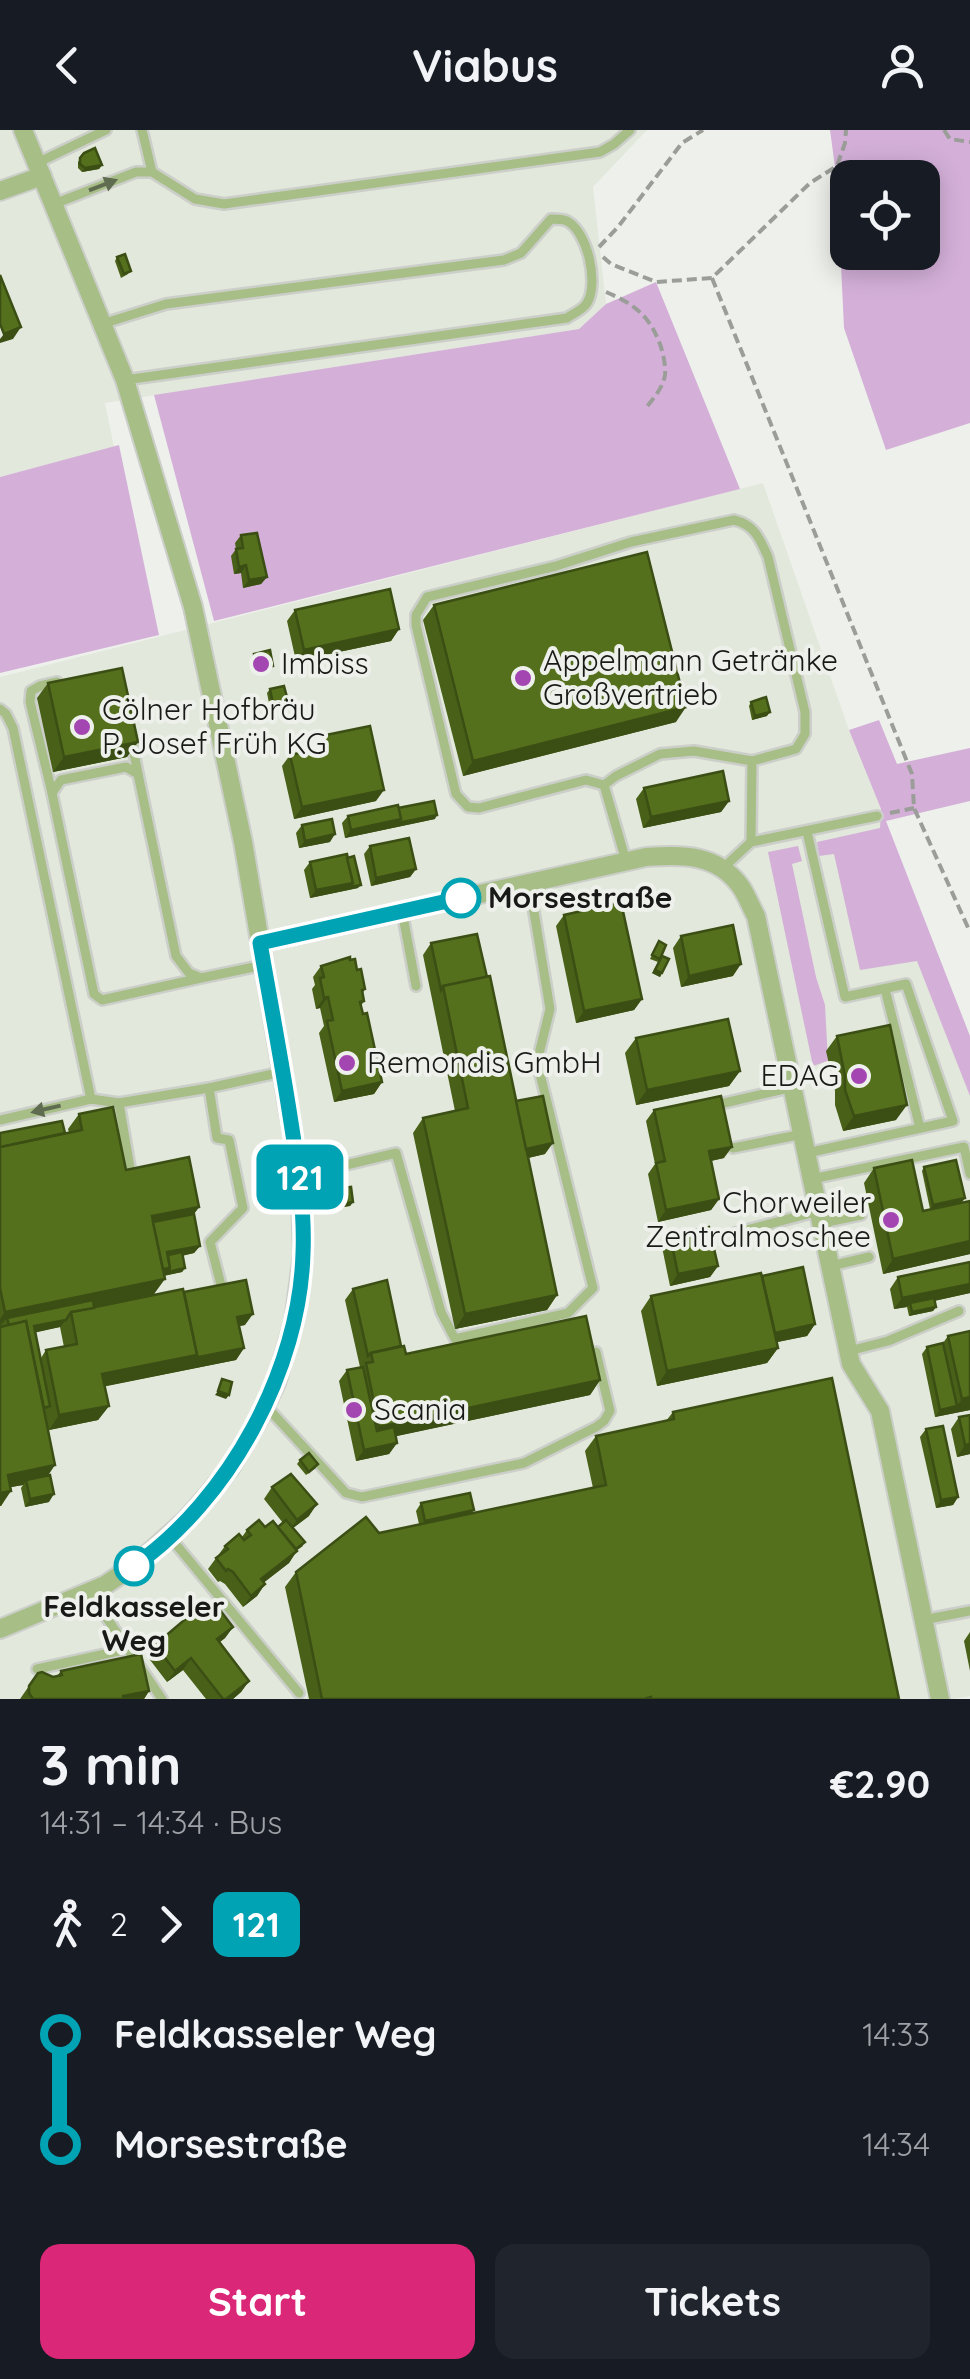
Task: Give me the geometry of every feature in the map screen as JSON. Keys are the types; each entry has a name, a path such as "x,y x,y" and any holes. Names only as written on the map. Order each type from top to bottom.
{"street":[{"path":"0,1629 105,1585 138,1563 197,1508 230,1468 276,1383 294,1322 304,1254 300,1176 244,842 193,607 125,380 23,130"},
{"path":"0,191 40,170"},
{"path":"260,943 646,856 689,855 723,868 741,886 756,916 848,1350 852,1364 880,1410 940,1699"}],"lane":[{"path":"40,170 106,130"},
{"path":"142,130 152,172"},
{"path":"54,204 136,172 152,172 195,199 224,204 600,152 630,130"},
{"path":"102,324 166,304 504,260 521,253 551,219 565,219 578,231 589,258 594,286 586,306 567,318 125,380"},
{"path":"734,520 747,523 768,558 804,712 805,734 796,749 752,761 694,751 660,754 604,785 586,780 479,808 468,807 456,794 416,615 427,597 556,566 631,542 734,520"},
{"path":"76,679 40,686 31,691 30,702 94,994 102,1000 264,965"},
{"path":"0,709 12,728 91,1099"},
{"path":"127,717 176,956 189,973 201,978"},
{"path":"751,842 752,761"},
{"path":"52,793 60,780 126,767 138,774"},
{"path":"604,785 626,861"},
{"path":"723,868 751,842 878,816"},
{"path":"733,1148 804,1144 953,1121 906,984 845,997 807,832"},
{"path":"300,1176 396,1153 441,1312 455,1339 568,1313 593,1288 537,1062 550,1009 529,882"},
{"path":"402,911 416,986"},
{"path":"884,988 920,1128"},
{"path":"0,1120 91,1099 119,1103 282,1072"},
{"path":"720,1104 792,1087"},
{"path":"209,1088 217,1138 228,1140 243,1208 210,1242 221,1285"},
{"path":"119,1103 130,1168"},
{"path":"812,1179 964,1147 970,1174"},
{"path":"735,1232 820,1217 861,1215"},
{"path":"831,1266 868,1257"},
{"path":"848,1350 888,1341 959,1312"},
{"path":"265,1405 346,1493 362,1497 524,1463 604,1421 610,1412 596,1352"},
{"path":"169,1536 299,1693"},
{"path":"88,1592 162,1699"},
{"path":"924,1620 970,1611"},
{"path":"36,1669 128,1649"}],"path":[{"path":"704,130 682,143 596,251 610,264 656,282 712,278 810,183 838,166 846,130"},
{"path":"944,130 950,139 970,142"},
{"path":"712,278 912,774 914,808 970,932"},
{"path":"594,286 635,308 649,320 657,337 665,374 658,392 644,409"},
{"path":"878,816 914,808"}],"shaded area":[{"path":"0,130 647,130 593,187 606,304 579,329 105,403 114,447 0,477"},
{"path":"830,130 970,130 970,423 886,450 844,328 841,270 940,270 940,160 834,160"},
{"path":"656,282 740,489 214,621 154,395 579,329 606,304"},
{"path":"119,445 159,635 0,673 0,477"},
{"path":"763,483 849,730 881,809 880,829 970,1091 970,1696 0,1699 0,677"},
{"path":"879,720 897,764 970,748 970,801 886,821 970,1036 970,1096 917,961 860,970 834,854 819,856 817,842 880,828 881,809 849,730"},
{"path":"798,846 802,861 792,864 825,1005 828,1061 813,1066 768,852"}],"building":[{"path":"95,148 102,165 85,168 80,158"},
{"path":"125,254 131,271 124,274 117,257"},
{"path":"0,275 21,327 4,334 0,324"},
{"path":"257,533 267,577 249,580 246,565 239,567 236,549 243,548 241,535"},
{"name":"Appelmann Getränke Großvertrieb","path":"647,552 686,707 473,761 434,605"},
{"path":"390,589 399,629 304,650 295,610"},
{"name":"Imbiss","path":"270,650 273,666 257,669 254,654"},
{"name":"Cölner Hofbräu P. Josef Früh KG","path":"122,668 138,742 64,757 48,683"},
{"path":"284,686 288,701 273,704 270,689"},
{"path":"766,697 770,712 755,716 751,702"},
{"path":"370,726 384,790 302,807 290,755 323,748 321,736"},
{"path":"723,771 729,801 651,817 644,788"},
{"path":"434,801 437,815 398,823 398,808"},
{"path":"398,805 401,819 351,830 348,816"},
{"path":"332,819 335,834 305,841 302,825"},
{"path":"409,838 416,869 376,878 370,846"},
{"path":"347,854 353,883 316,890 310,862"},
{"path":"354,856 361,885 350,887 353,883 347,858"},
{"path":"621,902 642,999 584,1011 564,915"},
{"path":"733,925 741,964 689,976 681,936"},
{"path":"477,934 487,977 443,986 441,990 431,943"},
{"path":"659,941 666,945 660,959 652,955"},
{"path":"662,956 669,959 662,973 655,970"},
{"path":"355,959 357,970 361,969 365,989 364,1001 360,1002 363,1014 367,1013 382,1082 342,1091 327,1021 333,1020 320,978 324,977 321,966"},
{"path":"490,976 557,1295 465,1314 423,1118 468,1108 443,986"},
{"path":"728,1019 740,1071 647,1090 636,1038"},
{"name":"EDAG","path":"890,1025 907,1105 854,1116 845,1090 837,1036"},
{"path":"543,1096 553,1143 526,1149 516,1101"},
{"path":"721,1096 732,1147 709,1151 719,1199 666,1210 656,1163 665,1161 654,1110"},
{"path":"113,1107 126,1170 189,1157 199,1207 152,1216 165,1279 5,1312 0,1288 0,1147 82,1130 79,1114"},
{"path":"62,1121 65,1133 0,1147 0,1133"},
{"name":"Chorweiler Zentralmoschee","path":"912,1160 923,1211 970,1201 970,1241 893,1259 874,1168"},
{"path":"956,1160 965,1198 933,1205 924,1167"},
{"path":"351,1187 353,1202 338,1205 335,1189"},
{"path":"194,1214 200,1246 167,1252 170,1268 163,1269 153,1222"},
{"path":"709,1227 718,1266 678,1274 670,1235"},
{"path":"182,1252 185,1268 168,1272 168,1255"},
{"path":"970,1262 970,1284 902,1298 898,1277"},
{"path":"803,1267 815,1324 775,1333 762,1276"},
{"path":"761,1273 778,1348 667,1371 651,1296"},
{"path":"246,1280 253,1314 237,1317 244,1348 194,1358 197,1355 184,1292"},
{"path":"387,1280 401,1346 368,1356 353,1289"},
{"path":"183,1289 197,1355 102,1374 109,1406 59,1415 46,1350 77,1344 71,1312"},
{"path":"934,1298 936,1307 912,1312 910,1303"},
{"path":"93,1300 94,1308 71,1312 66,1320 34,1326 50,1406 44,1408 26,1321 9,1325 7,1318"},
{"path":"586,1316 600,1380 379,1427 366,1363 373,1362 371,1353 404,1346 406,1354"},
{"path":"26,1321 55,1465 8,1475 11,1491 0,1493 0,1327"},
{"path":"970,1331 970,1397 962,1399 948,1336"},
{"path":"943,1343 957,1406 940,1410 927,1347"},
{"path":"363,1367 377,1431 394,1427 397,1443 364,1450 347,1370"},
{"path":"832,1378 899,1699 322,1699 296,1572 366,1517 379,1533 606,1485 596,1436 674,1419 673,1412"},
{"path":"222,1379 232,1382 229,1395 218,1391"},
{"path":"970,1415 970,1444 965,1445 959,1417"},
{"path":"943,1426 958,1497 941,1500 926,1429"},
{"path":"309,1453 318,1464 309,1472 300,1460"},
{"path":"291,1474 317,1504 297,1520 272,1487"},
{"path":"50,1475 54,1494 30,1499 26,1480"},
{"path":"470,1493 474,1510 425,1521 421,1503"},
{"path":"259,1520 265,1527 273,1521 297,1551 261,1579 265,1584 251,1596 233,1572 226,1571 216,1558 239,1534 244,1540 251,1535 247,1530"},
{"path":"286,1520 305,1542 296,1549 278,1527"},
{"path":"213,1601 233,1627 217,1639 249,1681 226,1699 191,1658 175,1671 155,1645"},
{"path":"141,1654 149,1691 123,1699 33,1699 29,1693 38,1673 53,1677 62,1675 61,1671"}],"bus line":[{"name":"121","path":"134,1566 186,1520 230,1468 276,1383 294,1322 304,1254 300,1176 260,943 461,898"}],"place":[{"name":"Imbiss","path":"261,664"},
{"name":"Appelmann Getränke Großvertrieb","path":"523,678"},
{"name":"Cölner Hofbräu P. Josef Früh KG","path":"82,727"},
{"name":"Morsestraße","path":"461,898"},
{"name":"Remondis GmbH","path":"347,1063"},
{"name":"EDAG","path":"859,1076"},
{"name":"Chorweiler Zentralmoschee","path":"891,1220"},
{"name":"Scania","path":"354,1410"},
{"name":"Feldkasseler Weg","path":"134,1566"}]}
